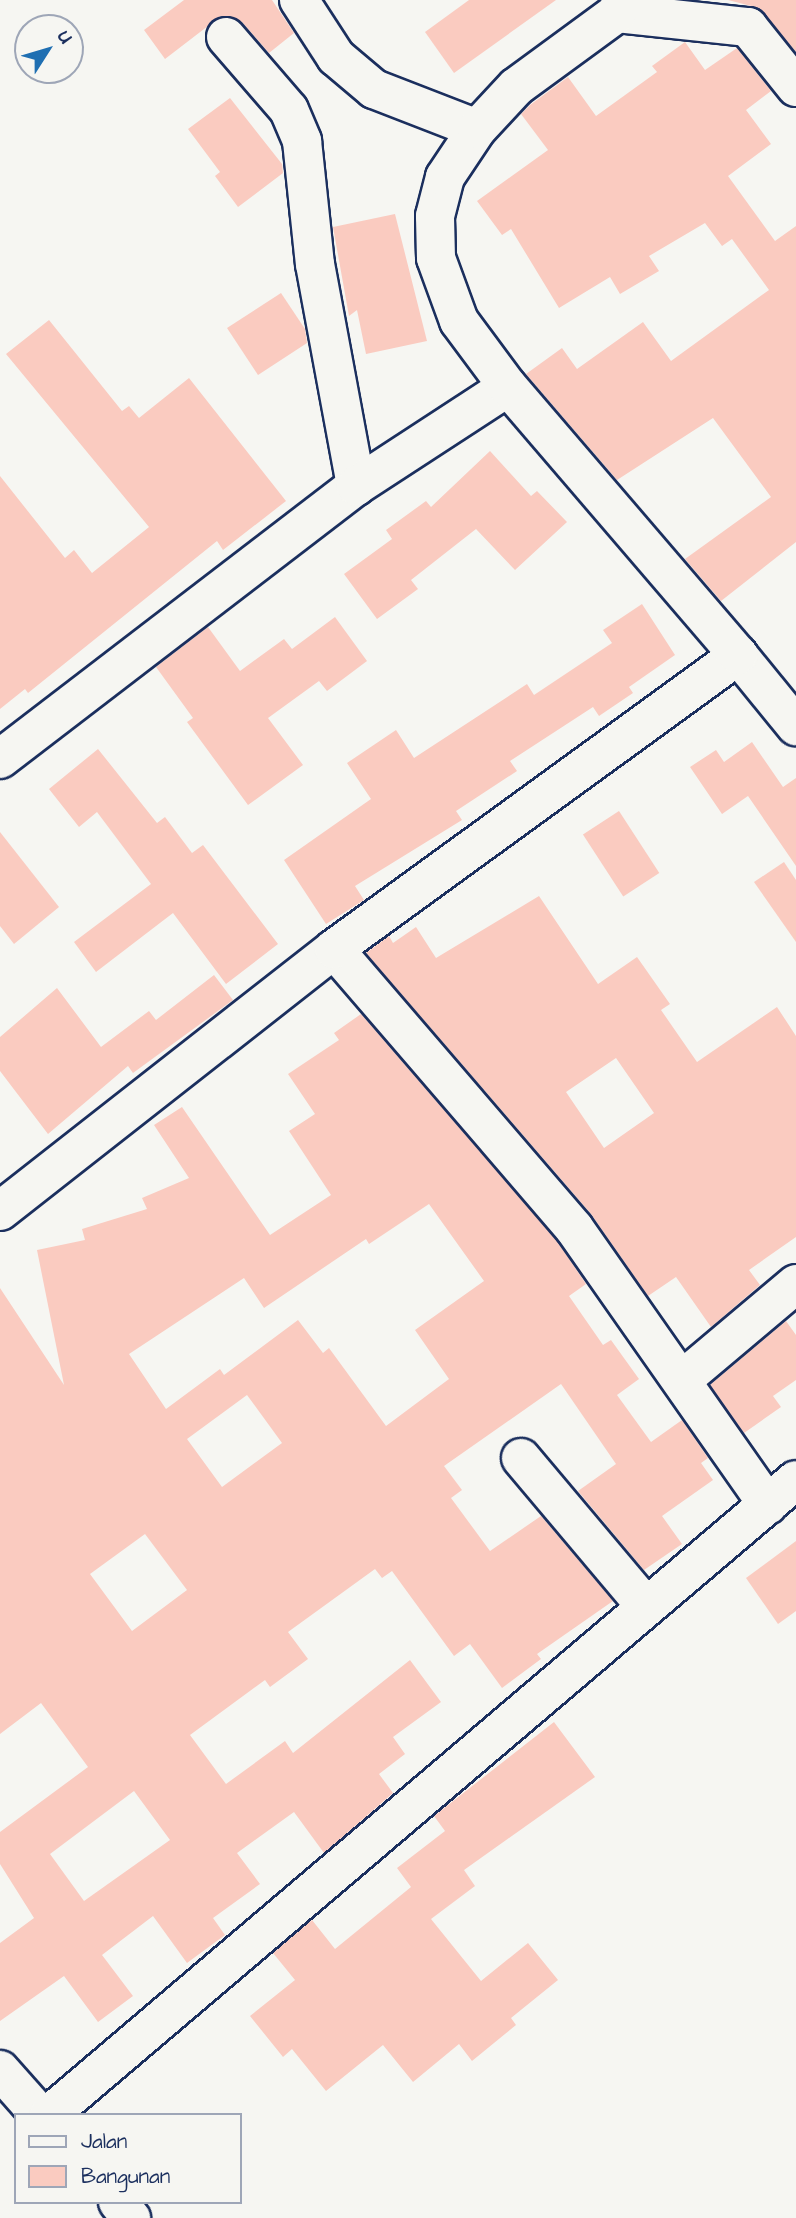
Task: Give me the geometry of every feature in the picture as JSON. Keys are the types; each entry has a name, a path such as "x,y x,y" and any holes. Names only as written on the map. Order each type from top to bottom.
{"street":[{"path":"299,0 336,57 374,89 477,129"},
{"path":"796,87 748,27 619,7 516,87 477,129 445,177 435,216 436,258 459,321 508,387 796,726"},
{"path":"226,37 289,110 302,141 315,264 356,486"},
{"path":"0,758 356,486 508,387"},
{"path":"0,1211 334,949 738,656"},
{"path":"334,949 574,1228 768,1505"},
{"path":"682,1380 796,1284"},
{"path":"522,1458 645,1605"},
{"path":"50,2113 645,1605 796,1480"},
{"path":"0,2070 38,2113"},
{"path":"120,2204 131,2218"}],"building":[{"path":"184,0 272,0 294,33 269,53 242,22 221,16 165,59 144,30"},
{"path":"469,0 556,0 454,73 425,32"},
{"path":"728,0 796,0 796,52 759,8"},
{"path":"685,42 705,70 737,48 771,91 746,110 771,144 728,176 775,241 796,226 796,542 721,601 685,559 771,497 713,418 617,480 526,374 562,348 577,369 643,322 671,361 769,290 732,239 722,246 705,223 649,256 659,271 620,294 610,277 559,308 511,229 502,235 477,201 548,150 521,114 530,105 568,77 596,116 657,72 652,66"},
{"path":"230,98 282,164 283,173 238,207 215,176 220,172 188,129"},
{"path":"395,214 427,341 366,354 357,310 349,316 333,227"},
{"path":"281,293 305,329 307,343 258,375 227,328"},
{"path":"49,320 122,411 129,406 139,418 189,378 286,501 223,550 217,541 28,693 25,689 0,709 0,476 65,558 74,550 92,573 149,527 6,354"},
{"path":"490,451 531,496 537,491 567,522 515,570 476,529 411,580 418,589 377,619 344,574 392,539 386,530 426,501 431,507"},
{"path":"642,604 675,655 629,687 633,693 599,716 593,707 510,761 517,771 456,811 462,820 355,886 364,900 326,924 284,860 371,799 347,763 396,730 414,758 527,684 534,695 612,643 603,630"},
{"path":"335,617 367,661 327,691 319,681 268,718 303,765 248,805 187,722 193,718 156,667 208,627 240,671 284,639 292,649"},
{"path":"752,742 783,787 796,778 796,866 748,796 722,814 690,767 716,750 724,762"},
{"path":"98,749 157,823 165,817 192,853 203,845 278,944 226,984 173,913 96,972 74,942 151,884 97,812 79,827 49,789"},
{"path":"619,811 659,873 623,896 583,834"},
{"path":"0,832 59,907 14,944 0,926"},
{"path":"784,862 796,880 796,942 754,882"},
{"path":"539,896 598,984 637,957 670,1004 661,1010 697,1062 777,1007 796,1036 796,1237 749,1270 760,1285 711,1327 676,1277 648,1296 591,1214 366,953 389,936 393,943 416,927 436,958","holes":["616,1058 654,1113 604,1148 566,1092"]},
{"path":"214,975 233,1000 133,1073 128,1066 48,1134 0,1071 0,1037 57,988 101,1047 149,1011 156,1020"},
{"path":"361,1014 557,1241 586,1284 569,1296 603,1345 611,1340 639,1379 617,1395 651,1442 682,1420 708,1458 701,1463 713,1480 662,1516 682,1544 644,1570 578,1491 616,1464 561,1384 444,1466 462,1490 451,1498 490,1551 541,1516 613,1601 537,1654 541,1659 502,1688 470,1644 454,1656 392,1571 382,1578 375,1569 288,1632 308,1659 270,1687 265,1680 190,1735 226,1784 285,1741 293,1753 410,1660 441,1702 393,1737 405,1754 379,1774 393,1793 324,1853 294,1812 237,1853 260,1884 213,1918 225,1935 187,1963 153,1916 102,1955 133,1996 98,2022 64,1976 0,2021 0,1943 34,1918 0,1864 0,1832 88,1767 41,1703 0,1734 0,1288 64,1385 37,1250 85,1240 82,1229 147,1209 142,1198 189,1178 154,1125 182,1107 270,1235 331,1195 289,1131 315,1114 288,1074 339,1040 334,1033","holes":["429,1204 484,1281 415,1330 449,1379 386,1426 329,1348 323,1353 298,1320 224,1375 220,1369 166,1409 129,1354 244,1278 264,1308 366,1239 369,1244","247,1395 282,1443 222,1487 187,1439","145,1534 187,1590 132,1631 90,1574","134,1791 170,1840 84,1901 50,1854"]},
{"path":"786,1321 796,1335 796,1380 773,1396 781,1407 744,1433 710,1385"},
{"path":"796,1541 796,1611 778,1624 746,1578"},
{"path":"554,1722 595,1777 464,1870 475,1886 431,1919 481,1981 528,1943 558,1980 511,2018 516,2025 472,2061 459,2044 413,2082 383,2045 326,2091 292,2049 283,2057 250,2016 295,1980 273,1953 312,1920 335,1949 411,1887 397,1868 445,1831 434,1816"}]}
